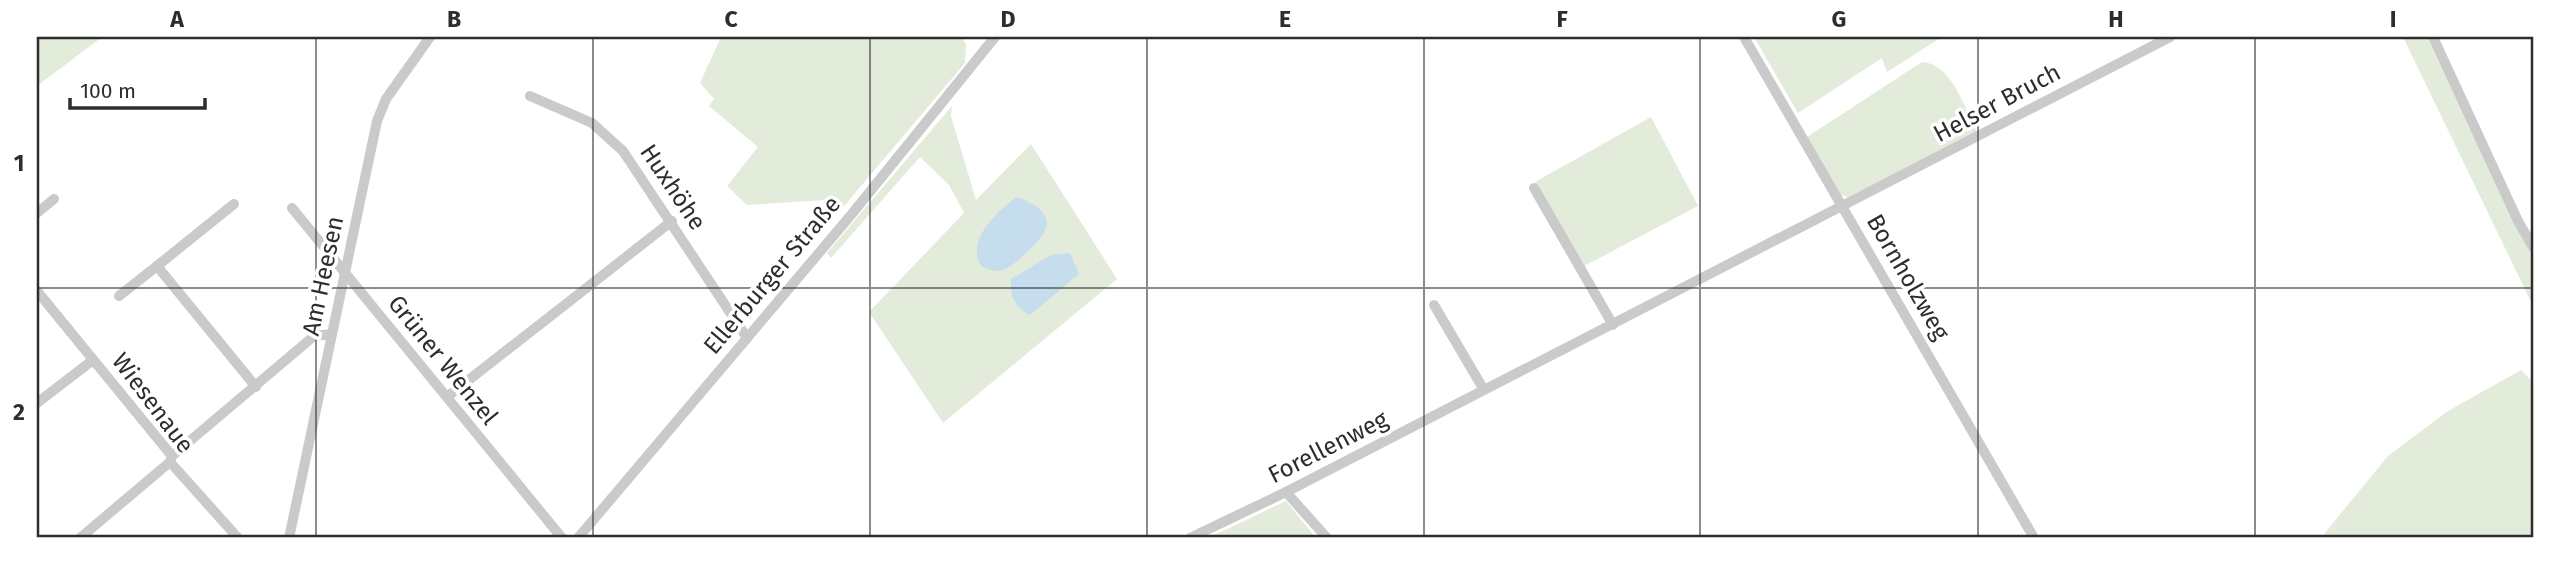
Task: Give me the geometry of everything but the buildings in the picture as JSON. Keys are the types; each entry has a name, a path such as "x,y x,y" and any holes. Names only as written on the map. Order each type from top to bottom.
{"street":[{"name":"Am Heesen","path":"289,538 380,109 430,37"},
{"name":"Ellerburger Straße","path":"578,538 995,37"},
{"name":"Bornholzweg","path":"1744,37 2034,538"},
{"name":"Helser Bruch","path":"1843,207 2170,37"},
{"path":"2433,37 2518,221 2533,247"},
{"name":"Huxhöhe","path":"530,96 592,123 623,151 672,221 747,338"},
{"path":"1534,188 1613,325"},
{"path":"37,213 54,199"},
{"path":"118,296 234,204"},
{"name":"Forellenweg","path":"1190,538 1286,492 1843,207"},
{"name":"Grüner Wenzel","path":"292,208 562,538"},
{"path":"447,397 672,221"},
{"path":"157,266 256,387"},
{"name":"Wiesenaue","path":"37,291 171,459 238,538"},
{"path":"1434,305 1483,390"},
{"path":"80,538 314,336 332,334"},
{"path":"37,403 93,360"},
{"path":"1286,492 1326,538"}],"green space":[{"path":"37,37 102,37 37,86"},
{"path":"721,37 961,37 966,44 965,63 839,212 826,200 747,205 727,186 758,147 709,106 714,99 700,83"},
{"path":"1754,37 1942,37 1887,72 1882,58 1798,113"},
{"path":"2403,37 2427,37 2533,257 2533,306"},
{"path":"1922,62 1941,70 1949,78 1977,132 1848,197 1841,195 1807,137"},
{"path":"952,106 951,116 976,200 1031,144 1117,279 943,423 869,312 964,213 949,185 920,157 831,258 827,253"},
{"path":"1651,117 1698,206 1584,266 1535,182"},
{"path":"2521,370 2533,382 2533,538 2326,538 2324,534 2388,456 2448,411"},
{"path":"1286,501 1316,538 1208,538"}],"water":[{"path":"1016,197 1029,202 1044,214 1047,220 1046,228 1035,244 1006,269 998,271 982,267 977,257 980,238 992,220"},
{"path":"1070,253 1079,274 1030,315 1020,308 1012,296 1011,279 1051,255"}]}
